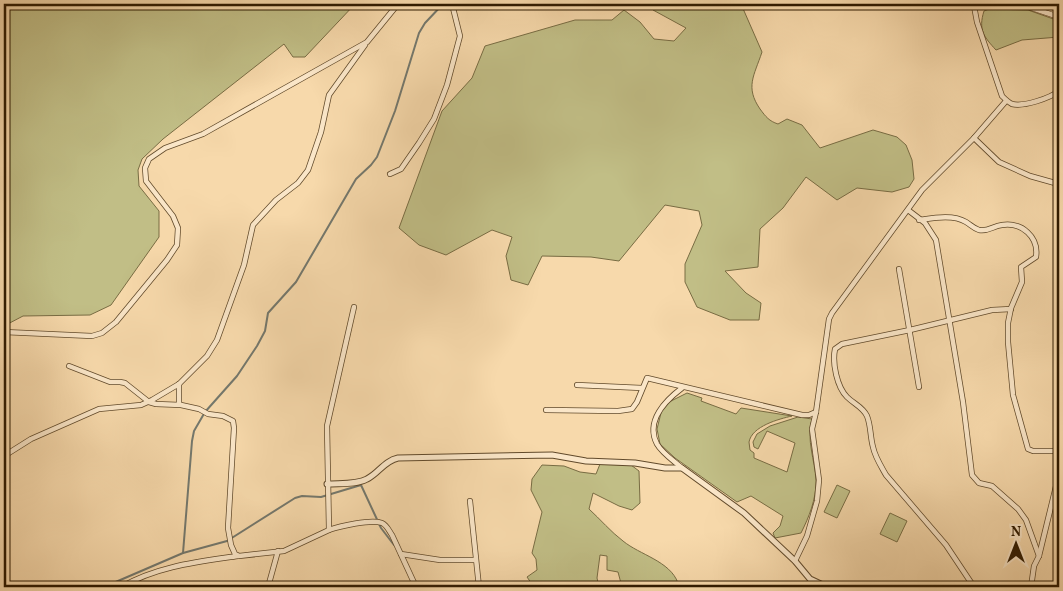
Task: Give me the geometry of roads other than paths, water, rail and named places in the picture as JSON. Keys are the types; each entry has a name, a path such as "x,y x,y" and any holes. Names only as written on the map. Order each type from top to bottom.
{"street":[{"path":"4,456 31,439 99,409 141,405 149,402 179,384 207,356 217,340 244,265 253,225 276,200 298,183 308,170 321,132 329,95 367,42 398,4"},
{"path":"390,174 401,169 434,119 460,36 452,4"},
{"path":"950,4 1029,7 1059,17"},
{"path":"974,6 977,22 1002,96 1006,101 1018,104 1049,98 1059,91"},
{"path":"4,332 92,336 102,333 116,322 167,260 176,245 178,228 173,216 146,181 145,168 149,159 165,148 203,134 367,42"},
{"path":"795,561 807,536 817,501 819,480 812,429 829,319 922,190 974,138 1006,101"},
{"path":"974,138 999,162 1059,186"},
{"path":"908,210 925,223 936,240 963,402 972,475 979,483 992,486 1018,509 1026,520 1038,556"},
{"path":"919,220 943,217 966,222 980,230 989,230 1002,225 1018,227 1029,232 1034,242 1036,257 1021,267 1022,282 1011,309 1008,323 1013,395 1028,449 1033,451 1059,451"},
{"path":"899,269 918,387"},
{"path":"329,530 327,426 354,307"},
{"path":"974,587 946,545 886,475 872,446 871,427 867,416 863,409 845,395 835,368 834,355 835,349 842,344 992,310 1011,309"},
{"path":"69,366 110,382 125,383 149,402 156,404 179,404 199,409 208,414 223,416 233,421 228,528 235,554 239,556"},
{"path":"546,410 627,411 632,409 638,402 647,378 682,388 802,415 816,412"},
{"path":"179,384 179,404"},
{"path":"577,385 642,388"},
{"path":"682,388 669,397 658,412 654,426 657,444 682,468 744,513 795,561 810,579 827,587"},
{"path":"327,484 356,482 368,478 390,460 398,458 552,455 586,461 635,463 665,468 682,468"},
{"path":"1031,587 1034,566 1059,474"},
{"path":"470,501 478,587"},
{"path":"121,587 159,570 192,562 278,551 294,547 329,530 378,522 388,528 416,587"},
{"path":"268,587 278,551"},
{"path":"401,554 440,560 475,560"}],"waterway":[{"path":"104,587 183,553 194,431 205,412 237,376 257,346 265,331 268,313 296,282 356,179 377,157 395,111 419,33 425,23 443,4"},
{"path":"183,553 227,541 295,498 302,496 321,497 361,485 381,528 394,545"}]}
